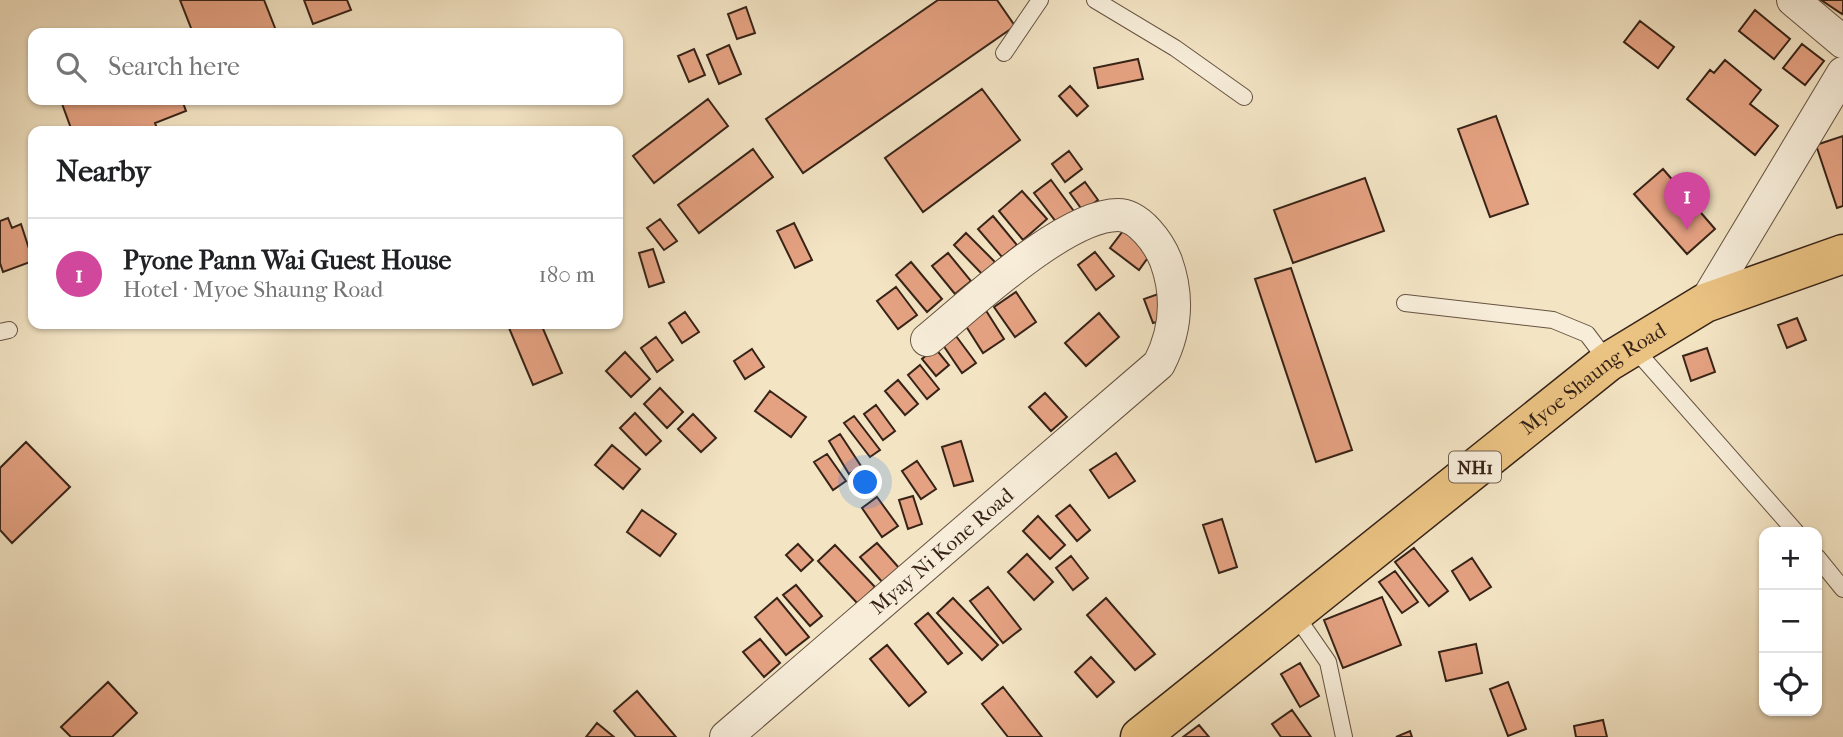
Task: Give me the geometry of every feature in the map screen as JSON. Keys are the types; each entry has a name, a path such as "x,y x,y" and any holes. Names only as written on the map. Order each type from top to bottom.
{"highway":[{"name":"Myoe Shaung Road","path":"1140,737 1293,611 1621,354 1705,303 1843,254"}],"street":[{"path":"1793,0 1843,42"},
{"path":"1705,303 1843,74"},
{"path":"726,737 1158,364 1169,344 1174,324 1173,292 1165,260 1147,232 1135,220 1120,215 1102,217 1040,249 927,340"}],"lane":[{"path":"1004,53 1040,0"},
{"path":"1095,0 1175,48 1244,97"},
{"path":"1405,303 1553,320 1587,334 1621,354 1791,527"},
{"path":"1822,562 1843,589"},
{"path":"1293,611 1328,662 1344,737"}],"building":[{"path":"180,0 264,0 275,28 191,28"},
{"path":"304,0 347,0 351,10 313,24"},
{"path":"938,0 997,0 1015,26 803,173 766,119"},
{"path":"1821,0 1843,0 1842,14"},
{"path":"746,7 755,33 737,39 728,14"},
{"path":"1755,10 1790,39 1774,59 1739,31"},
{"path":"1640,21 1674,47 1658,68 1624,42"},
{"path":"1802,44 1824,61 1805,85 1783,68"},
{"path":"729,45 741,74 719,84 707,55"},
{"path":"694,49 705,75 689,82 678,56"},
{"path":"1138,59 1143,79 1098,88 1094,68"},
{"path":"1725,60 1761,90 1750,104 1778,126 1755,155 1687,99 1710,70 1714,73"},
{"path":"1070,86 1088,106 1077,116 1059,96"},
{"path":"982,89 1020,140 923,212 885,158"},
{"path":"708,99 728,126 654,183 633,156"},
{"path":"62,105 184,105 186,111 155,123 156,126 70,126"},
{"path":"1496,116 1528,204 1490,217 1458,129"},
{"path":"1843,136 1843,206 1837,208 1816,145"},
{"path":"753,149 773,177 699,233 678,205"},
{"path":"1069,151 1082,169 1065,182 1052,164"},
{"path":"1663,169 1715,229 1687,254 1634,194"},
{"path":"1365,178 1384,231 1293,263 1274,210"},
{"path":"1051,180 1076,214 1060,227 1034,193"},
{"path":"1085,182 1098,200 1083,211 1070,193"},
{"path":"1022,191 1047,219 1023,240 999,211"},
{"path":"993,216 1017,245 1002,257 978,229"},
{"path":"8,218 12,228 21,224 28,246 28,263 3,272 0,263 0,221"},
{"path":"660,219 677,241 664,250 647,228"},
{"path":"794,223 812,260 795,268 777,231"},
{"path":"1123,231 1152,252 1139,270 1110,248"},
{"path":"966,233 995,262 983,275 954,245"},
{"path":"653,249 664,282 649,287 639,253"},
{"path":"1095,252 1114,276 1096,290 1078,265"},
{"path":"948,253 971,281 955,294 932,266"},
{"path":"911,262 942,299 927,312 896,275"},
{"path":"1291,268 1352,450 1316,462 1255,279"},
{"path":"896,287 917,315 898,329 877,301"},
{"path":"1016,292 1036,322 1015,337 994,307"},
{"path":"1161,293 1170,318 1153,323 1144,299"},
{"path":"985,309 1004,339 983,353 964,323"},
{"path":"685,312 699,332 682,343 669,323"},
{"path":"1099,313 1119,337 1086,366 1065,343"},
{"path":"1797,318 1806,340 1787,348 1778,325"},
{"path":"509,329 543,329 562,373 533,385"},
{"path":"956,336 976,363 962,373 943,345"},
{"path":"656,337 673,360 657,372 641,348"},
{"path":"935,348 949,365 936,376 922,359"},
{"path":"1707,348 1715,372 1691,381 1683,356"},
{"path":"752,349 764,367 745,379 734,361"},
{"path":"625,352 650,379 631,397 606,371"},
{"path":"920,365 939,389 927,399 908,375"},
{"path":"898,380 918,404 905,415 885,391"},
{"path":"660,388 683,412 667,428 644,404"},
{"path":"770,391 806,417 791,437 755,411"},
{"path":"1045,393 1067,417 1051,431 1029,407"},
{"path":"876,405 895,431 883,440 864,414"},
{"path":"635,413 661,441 646,455 620,428"},
{"path":"693,414 716,438 701,452 678,429"},
{"path":"854,416 880,450 870,457 844,423"},
{"path":"840,434 861,466 849,474 829,441"},
{"path":"961,441 973,481 954,486 942,447"},
{"path":"26,442 70,487 12,543 0,530 0,468"},
{"path":"612,445 640,469 623,489 595,465"},
{"path":"1116,453 1135,481 1109,498 1090,470"},
{"path":"827,454 846,481 833,490 814,462"},
{"path":"917,461 936,489 921,499 902,471"},
{"path":"913,496 922,524 908,529 899,500"},
{"path":"877,497 898,526 882,537 862,508"},
{"path":"1070,505 1090,530 1077,541 1056,516"},
{"path":"642,510 676,534 660,556 627,532"},
{"path":"1038,516 1065,545 1050,559 1023,531"},
{"path":"1222,519 1237,567 1219,573 1203,525"},
{"path":"877,543 900,569 884,584 860,557"},
{"path":"798,544 813,560 801,571 786,555"},
{"path":"835,545 875,587 858,604 818,561"},
{"path":"1414,548 1448,591 1429,606 1395,562"},
{"path":"1027,554 1053,582 1034,600 1008,572"},
{"path":"1071,556 1088,578 1073,590 1056,568"},
{"path":"1472,558 1491,587 1470,600 1452,571"},
{"path":"1395,571 1418,602 1402,613 1379,582"},
{"path":"796,585 822,616 810,626 783,595"},
{"path":"988,587 1021,629 1003,643 970,601"},
{"path":"1382,597 1401,645 1343,668 1324,620"},
{"path":"777,598 809,637 786,655 755,617"},
{"path":"953,598 998,645 982,660 937,613"},
{"path":"1106,598 1155,654 1135,670 1087,615"},
{"path":"928,613 962,653 948,664 915,624"},
{"path":"760,639 780,663 764,677 743,652"},
{"path":"1476,644 1482,673 1446,681 1439,652"},
{"path":"887,645 926,692 909,706 870,659"},
{"path":"1091,657 1114,682 1097,697 1075,672"},
{"path":"1300,663 1319,696 1300,707 1281,674"},
{"path":"108,682 137,713 112,737 71,737 61,727"},
{"path":"1508,682 1526,729 1508,736 1490,689"},
{"path":"1003,687 1042,737 1008,737 982,704"},
{"path":"637,691 676,737 636,737 614,711"},
{"path":"1292,710 1311,737 1281,737 1272,724"},
{"path":"1603,720 1607,737 1576,737 1574,726"},
{"path":"597,723 614,737 586,737"},
{"path":"1199,725 1209,737 1183,737"},
{"path":"1410,731 1412,737 1396,737"}],"place":[{"name":"Pyone Pann Wai Guest House","path":"1687,230"}]}
